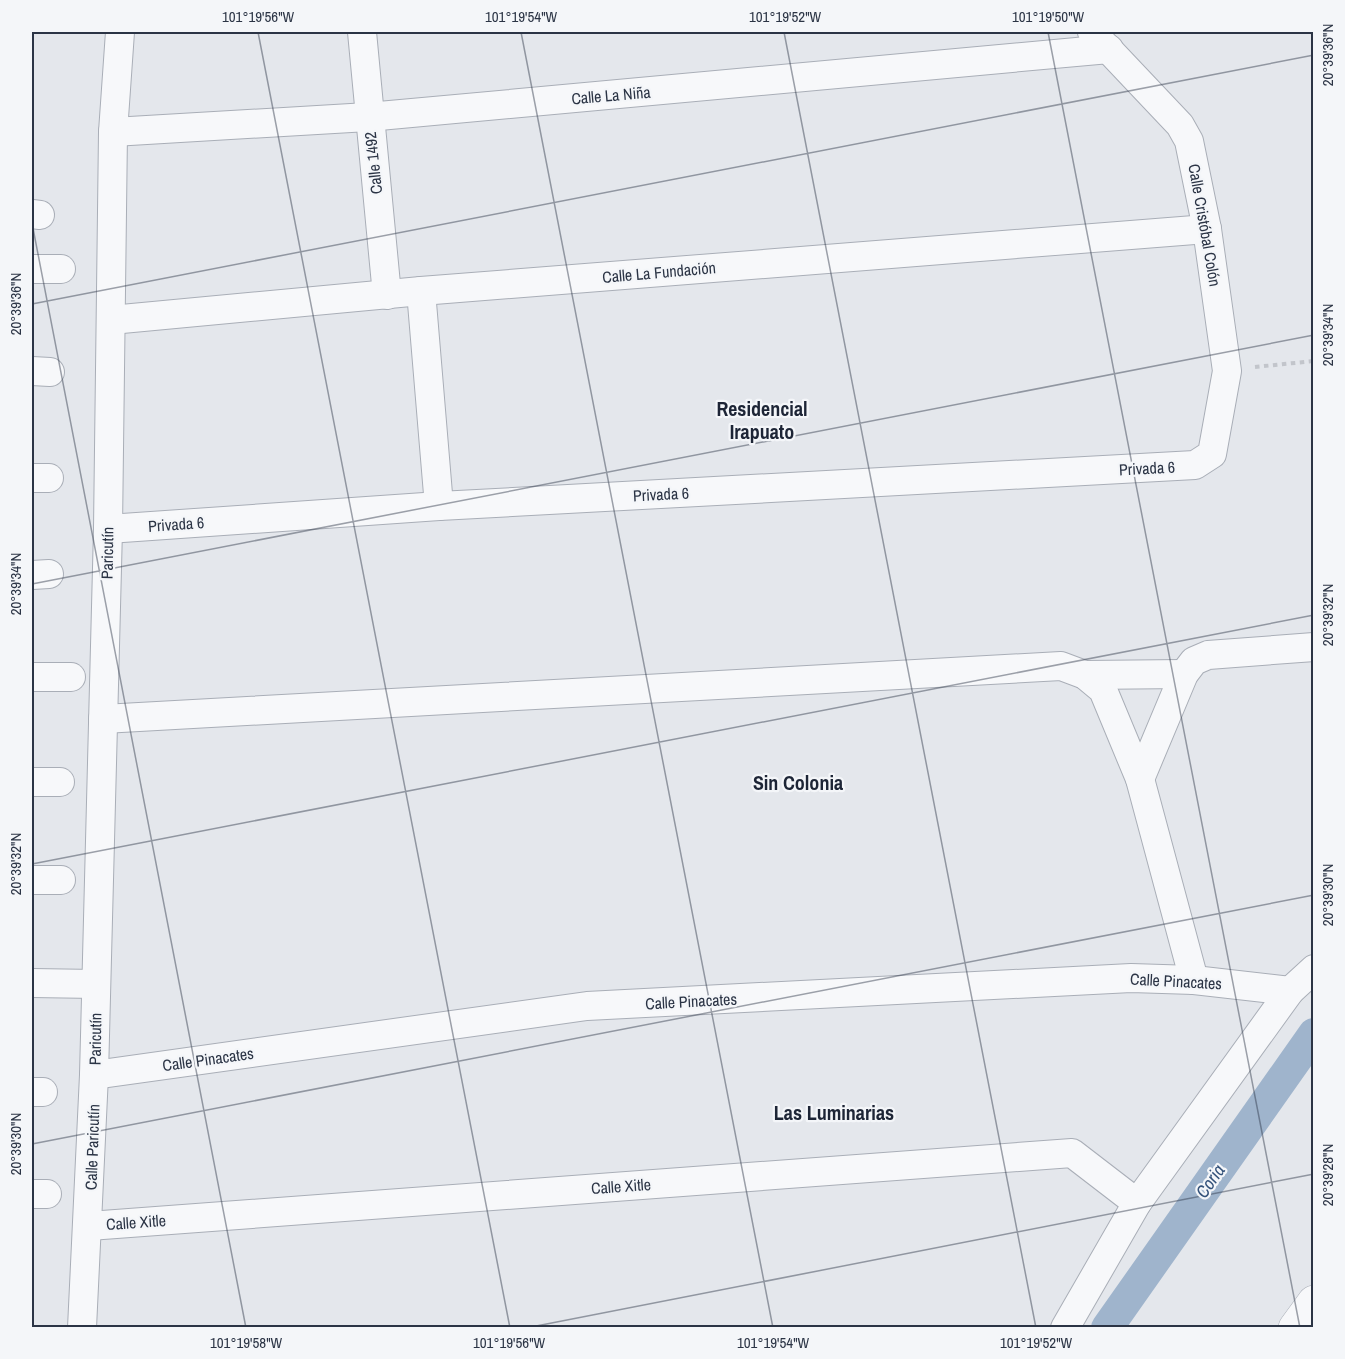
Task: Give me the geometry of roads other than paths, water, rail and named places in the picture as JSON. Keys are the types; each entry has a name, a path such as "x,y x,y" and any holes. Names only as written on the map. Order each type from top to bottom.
{"street":[{"name":"Paricutín","path":"94,1075 108,529 113,132 120,32"},
{"name":"Calle 1492","path":"362,32 368,117 387,295"},
{"name":"Calle La Niña","path":"113,132 368,117 1101,40"},
{"name":"Calle Cristóbal Colón","path":"1101,40 1180,125 1189,141 1207,229 1227,371 1212,454"},
{"name":"Calle La Fundación","path":"111,320 420,291 1207,229"},
{"path":"32,269 61,269"},
{"path":"420,291 439,506"},
{"name":"Privada 6","path":"108,529 439,506 1195,465 1212,454"},
{"path":"1140,779 1184,674 1194,661 1208,655 1314,648"},
{"path":"103,719 1061,666 1084,675 1102,690 1140,779 1194,980"},
{"path":"1084,675 1184,674"},
{"path":"32,677 71,677"},
{"path":"32,782 60,782"},
{"path":"32,880 61,880"},
{"path":"1065,1328 1137,1203 1290,991 1314,969"},
{"name":"Calle Pinacates","path":"94,1075 587,1006 1131,978 1194,980 1290,991"},
{"path":"32,983 96,984"},
{"name":"Calle Paricutín","path":"82,1328 89,1226 94,1075"},
{"name":"Calle Xitle","path":"89,1226 1072,1153 1137,1203"},
{"path":"1295,1328 1314,1302"}],"waterway":[{"name":"Coria","path":"1107,1328 1314,1034"}],"district":[{"name":"Residencial Irapuato","path":"762,420"},
{"name":"Sin Colonia","path":"798,782"},
{"name":"Las Luminarias","path":"834,1112"}]}
